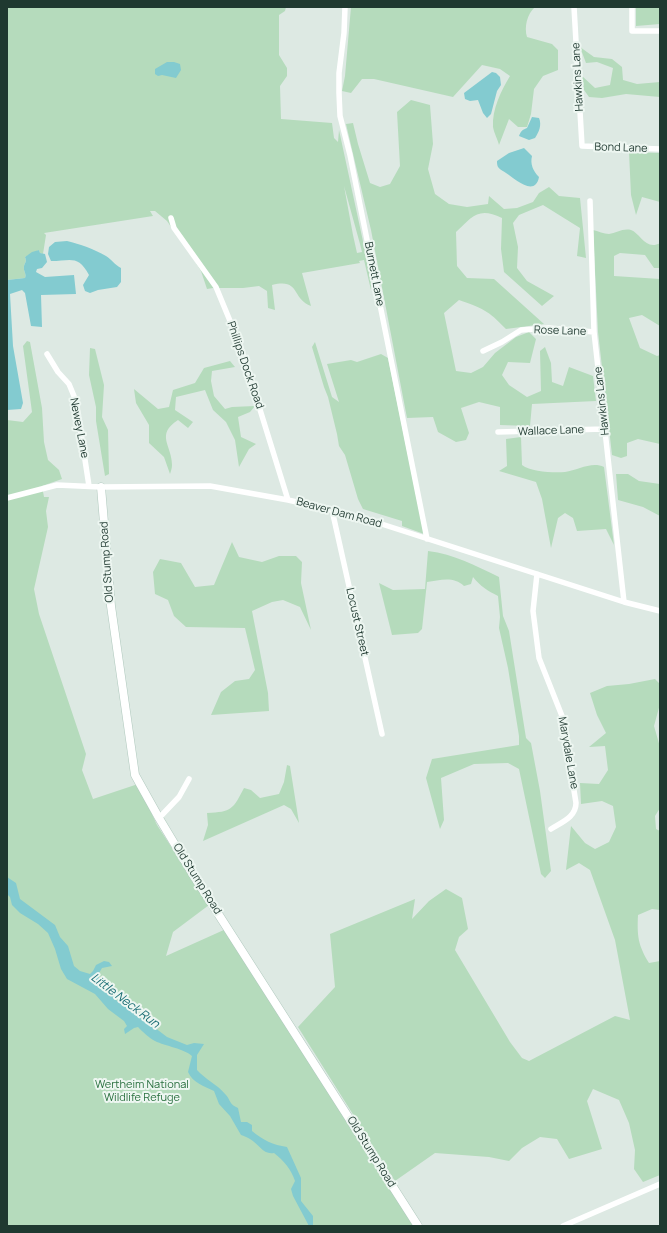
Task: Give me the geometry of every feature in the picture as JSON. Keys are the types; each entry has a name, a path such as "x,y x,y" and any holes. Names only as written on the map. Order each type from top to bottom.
{"street":[{"name":"Burnett Lane","path":"345,7 344,32 339,73 340,116 350,154 428,539"},
{"name":"Hawkins Lane","path":"574,7 582,146"},
{"path":"632,7 632,31 660,31"},
{"name":"Bond Lane","path":"582,146 660,149"},
{"name":"Hawkins Lane","path":"590,201 594,332 624,602"},
{"name":"Phillips Dock Road","path":"171,218 174,228 216,287 238,340 288,500"},
{"name":"Rose Lane","path":"483,351 502,342 521,330 549,328 594,332"},
{"name":"Newey Lane","path":"46,354 58,372 69,384 76,401 89,486"},
{"name":"Wallace Lane","path":"498,432 604,429"},
{"name":"Beaver Dam Road","path":"7,498 57,486 210,486 288,500 366,519 624,602 660,611"},
{"name":"Old Stump Road","path":"101,486 111,606 135,775 192,874 418,1226"},
{"name":"Locust Street","path":"332,510 382,734"},
{"name":"Marydale Lane","path":"537,574 533,611 539,658 562,716 576,803 574,812 570,817 551,829"},
{"path":"159,818 179,797 189,779"},
{"path":"563,1226 660,1184"}],"green space":[{"path":"7,7 286,7 285,11 279,15 279,55 287,68 287,76 280,86 281,119 332,123 334,138 338,142 339,130 372,283 371,290 364,260 359,261 360,263 302,273 311,306 305,303 295,290 288,284 272,285 275,310 268,308 267,291 259,286 243,288 219,287 207,289 201,271 192,257 167,221 155,211 150,211 153,216 44,233 46,235 43,254 40,253 39,250 25,257 25,278 7,280","holes":["344,186 362,252 357,253"]},
{"path":"351,7 535,7 530,13 527,21 527,37 552,44 558,50 558,70 543,76 534,89 531,114 527,127 518,127 509,119 499,145 494,132 493,120 500,94 510,76 500,69 482,65 453,97 374,79 362,79 351,93 342,91 345,76"},
{"path":"636,7 660,7 660,24 636,26"},
{"path":"580,47 594,57 612,59 622,67 623,80 637,84 660,82 660,97 626,94 602,98 589,97 584,90 582,76 595,88 610,85 613,68 597,62 586,63"},
{"path":"411,100 430,105 433,144 428,169 435,194 449,204 467,207 488,204 489,196 504,209 517,208 533,202 539,193 549,187 559,196 580,198 586,258 577,256 580,228 543,205 519,215 513,223 518,247 517,268 527,281 554,296 542,306 504,272 501,249 502,218 487,213 481,213 471,218 456,232 457,266 467,278 494,279 544,324 506,329 484,310 459,300 444,313 456,371 471,373 483,367 495,353 516,337 529,332 536,339 530,363 508,362 502,375 509,385 527,397 541,391 540,351 545,347 551,363 552,382 563,386 569,367 593,376 596,401 532,404 530,426 500,425 500,407 479,402 461,408 469,433 466,440 456,442 438,432 433,417 407,418 371,230 346,124 353,123 370,183 380,187 390,184 400,166 397,112"},
{"path":"629,152 660,153 660,202 642,197 636,215 631,195"},
{"path":"593,230 609,234 622,230 631,230 651,245 660,243 660,268 654,268 645,255 620,253 614,256 614,276 660,279 660,326 642,315 629,318 640,348 657,356 660,355 660,444 638,439 627,443 627,456 621,458 612,455 598,332"},
{"name":"Wertheim National Wildlife Refuge","path":"27,341 30,342 42,408 44,442 48,460 59,470 62,479 42,486 44,497 49,497 46,511 48,527 34,589 39,614 86,754 82,770 93,799 138,784 157,825 209,905 173,932 166,956 226,929 419,1226 7,1226 7,420 23,422 32,412 23,346"},
{"path":"315,342 332,397 339,402 327,364 351,360 357,362 381,354 388,358 424,534 402,526 402,521 363,509 358,499 345,455 339,446 328,397 312,347"},
{"path":"90,348 95,349 104,385 102,417 108,430 109,474 105,476 96,421 96,407 89,375"},
{"path":"230,361 235,367 212,371 211,381 214,396 225,409 232,407 255,406 250,412 238,417 241,437 256,444 249,449 239,467 235,440 226,422 213,410 205,390 176,397 175,410 193,422 188,428 178,420 171,425 167,431 166,441 172,465 170,474 164,457 149,443 149,425 136,403 134,389 158,409 169,407 173,390 195,383 204,368"},
{"path":"521,437 522,465 531,469 543,472 565,472 590,465 599,465 604,467 614,545 606,529 577,531 573,518 565,513 558,518 551,548 542,499 536,482 499,471 507,466 506,439"},
{"path":"616,474 628,474 639,481 660,484 660,516 643,507 618,500"},
{"path":"232,542 239,557 262,562 279,556 296,556 302,562 301,583 311,630 300,607 283,600 272,602 252,611 268,693 269,711 211,715 221,692 235,681 249,679 255,670 245,628 186,627 174,616 168,600 155,594 153,572 160,559 181,563 195,587 214,585"},
{"path":"428,551 456,558 499,577 503,616 509,631 526,738 531,743 540,791 551,871 545,878 541,874 519,769 508,763 474,764 441,778 444,820 440,829 426,778 432,759 519,745 519,736 508,668 499,628 500,617 498,596 484,588 473,577 471,584 464,586 451,580 427,582 422,629 418,633 392,635 379,583 393,590 425,589"},
{"path":"655,679 660,684 660,704 654,726 660,747 660,808 655,816 656,829 660,831 660,910 652,909 638,915 638,929 640,945 649,963 660,961 660,1175 643,1182 634,1169 635,1150 629,1123 619,1100 593,1089 587,1101 602,1149 569,1159 557,1139 540,1137 522,1148 509,1161 489,1157 435,1153 395,1181 298,1027 335,987 330,934 415,899 412,919 429,901 446,889 462,898 468,929 459,937 455,950 510,1042 522,1058 529,1061 615,1016 630,1020 615,940 590,870 579,863 566,870 571,826 585,843 595,849 609,842 616,827 613,806 602,801 581,804 580,783 599,784 608,770 605,746 589,747 606,733 597,715 590,693 607,686"},
{"path":"287,765 290,766 299,823 291,809 284,805 203,841 208,825 207,813 222,812 231,808 237,801 244,788 251,790 260,798 279,794 284,782"}],"water":[{"path":"167,62 180,64 181,70 176,78 162,75 158,76 155,74 155,69"},
{"path":"492,72 496,73 500,77 501,85 497,91 491,114 487,118 483,113 478,100 470,101 465,99 464,93"},
{"path":"532,117 539,118 540,126 535,138 529,140 519,136 522,131 527,128"},
{"path":"524,148 532,156 532,167 539,177 537,183 533,186 524,185 497,166 497,161 509,153"},
{"path":"67,241 101,253 121,268 121,282 117,287 90,293 85,291 83,285 89,275 81,264 73,260 51,261 48,254 49,247 55,242"},
{"path":"39,250 40,253 45,254 47,262 42,268 37,269 36,272 45,277 74,275 76,294 41,295 42,327 31,326 25,293 22,290 10,294 13,346 23,403 21,409 7,410 7,280 25,278 25,257 32,252"},
{"path":"7,877 16,883 20,899 55,925 60,937 68,946 74,966 80,971 90,974 96,965 104,961 109,962 112,966 102,968 99,973 99,979 117,1001 128,1005 142,1019 167,1037 187,1045 194,1043 204,1044 197,1055 197,1070 223,1091 232,1104 238,1108 241,1122 247,1122 252,1125 252,1131 264,1139 277,1145 287,1147 301,1178 301,1201 313,1216 313,1226 309,1226 293,1196 291,1189 295,1181 289,1169 274,1153 264,1151 253,1141 241,1135 230,1116 219,1104 214,1091 199,1084 190,1076 188,1072 192,1056 185,1051 155,1041 148,1037 138,1027 125,1034 124,1029 127,1026 124,1021 108,1009 95,994 67,979 61,969 48,933 38,924 20,913 12,905 10,897 7,894"}],"water label":[{"name":"Little Neck Run","path":"125,1001"}]}
